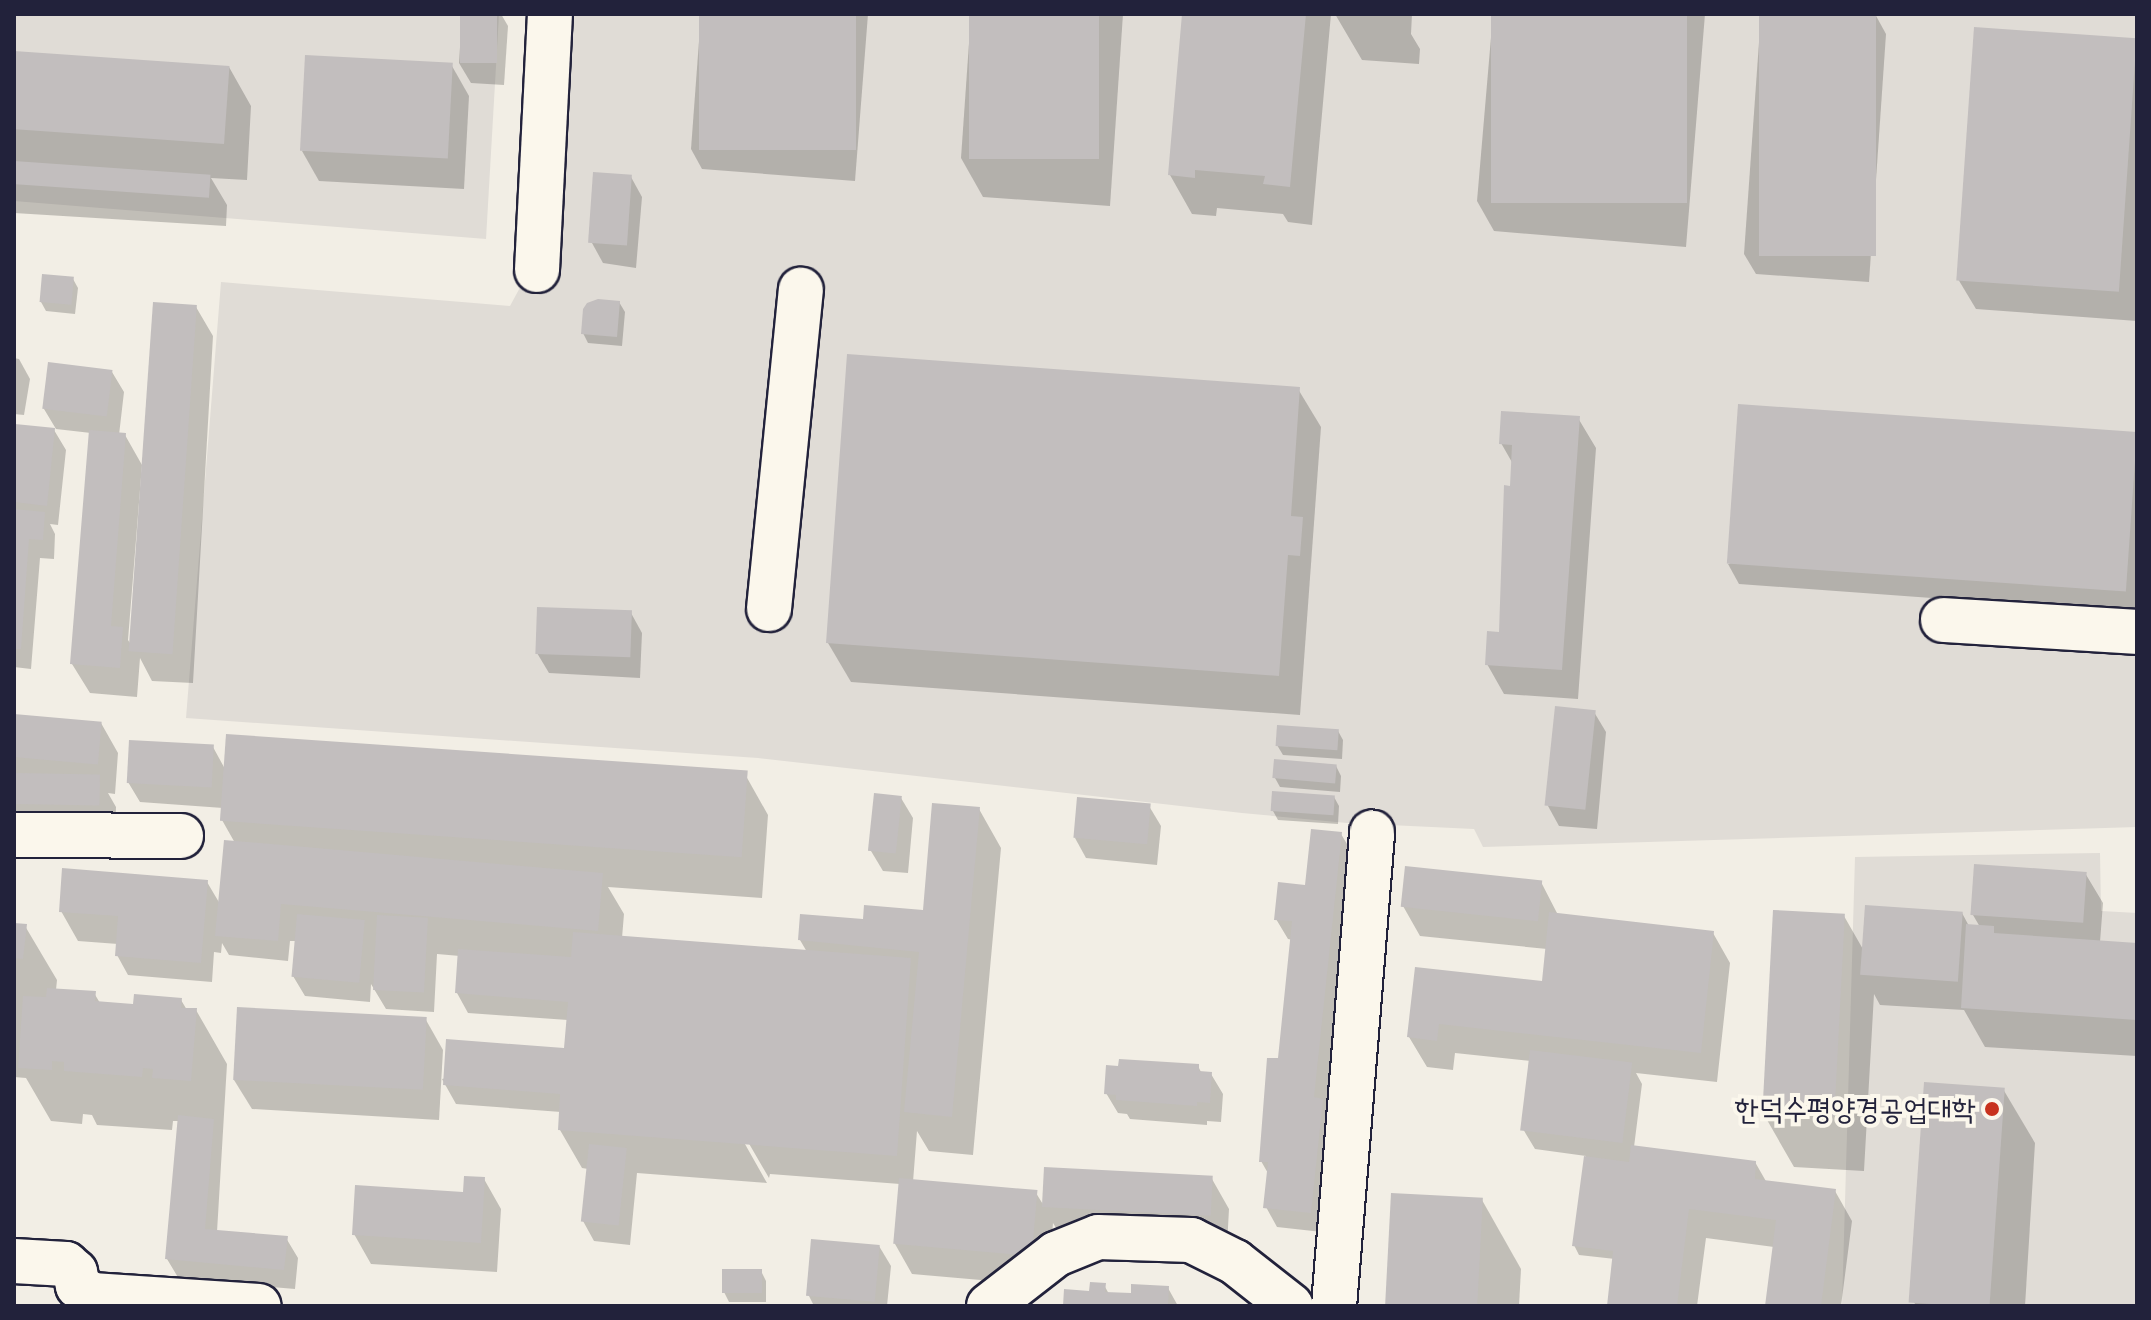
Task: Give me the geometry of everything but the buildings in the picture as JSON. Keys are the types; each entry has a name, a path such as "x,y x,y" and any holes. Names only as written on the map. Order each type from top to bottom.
{"street":[{"path":"537,270 550,14"},
{"path":"769,609 801,290"},
{"path":"1943,620 2137,632"},
{"path":"1334,1306 1372,833"},
{"path":"14,835 181,836"},
{"path":"989,1306 1056,1254 1098,1237 1191,1240 1235,1262 1291,1306"},
{"path":"14,1261 66,1264 75,1272 78,1286 92,1295 259,1306"}],"shaded area":[{"path":"14,14 499,14 486,239 14,201"},
{"path":"567,14 2137,14 2137,827 1483,847 1474,829 1347,823 1242,813 758,758 186,718 221,282 510,306 549,234"},
{"name":"한덕수평양경공업대학","path":"2100,853 2101,911 2137,913 2137,1306 1842,1306 1855,857"}],"place":[{"name":"한덕수평양경공업대학","path":"1992,1109"}]}
